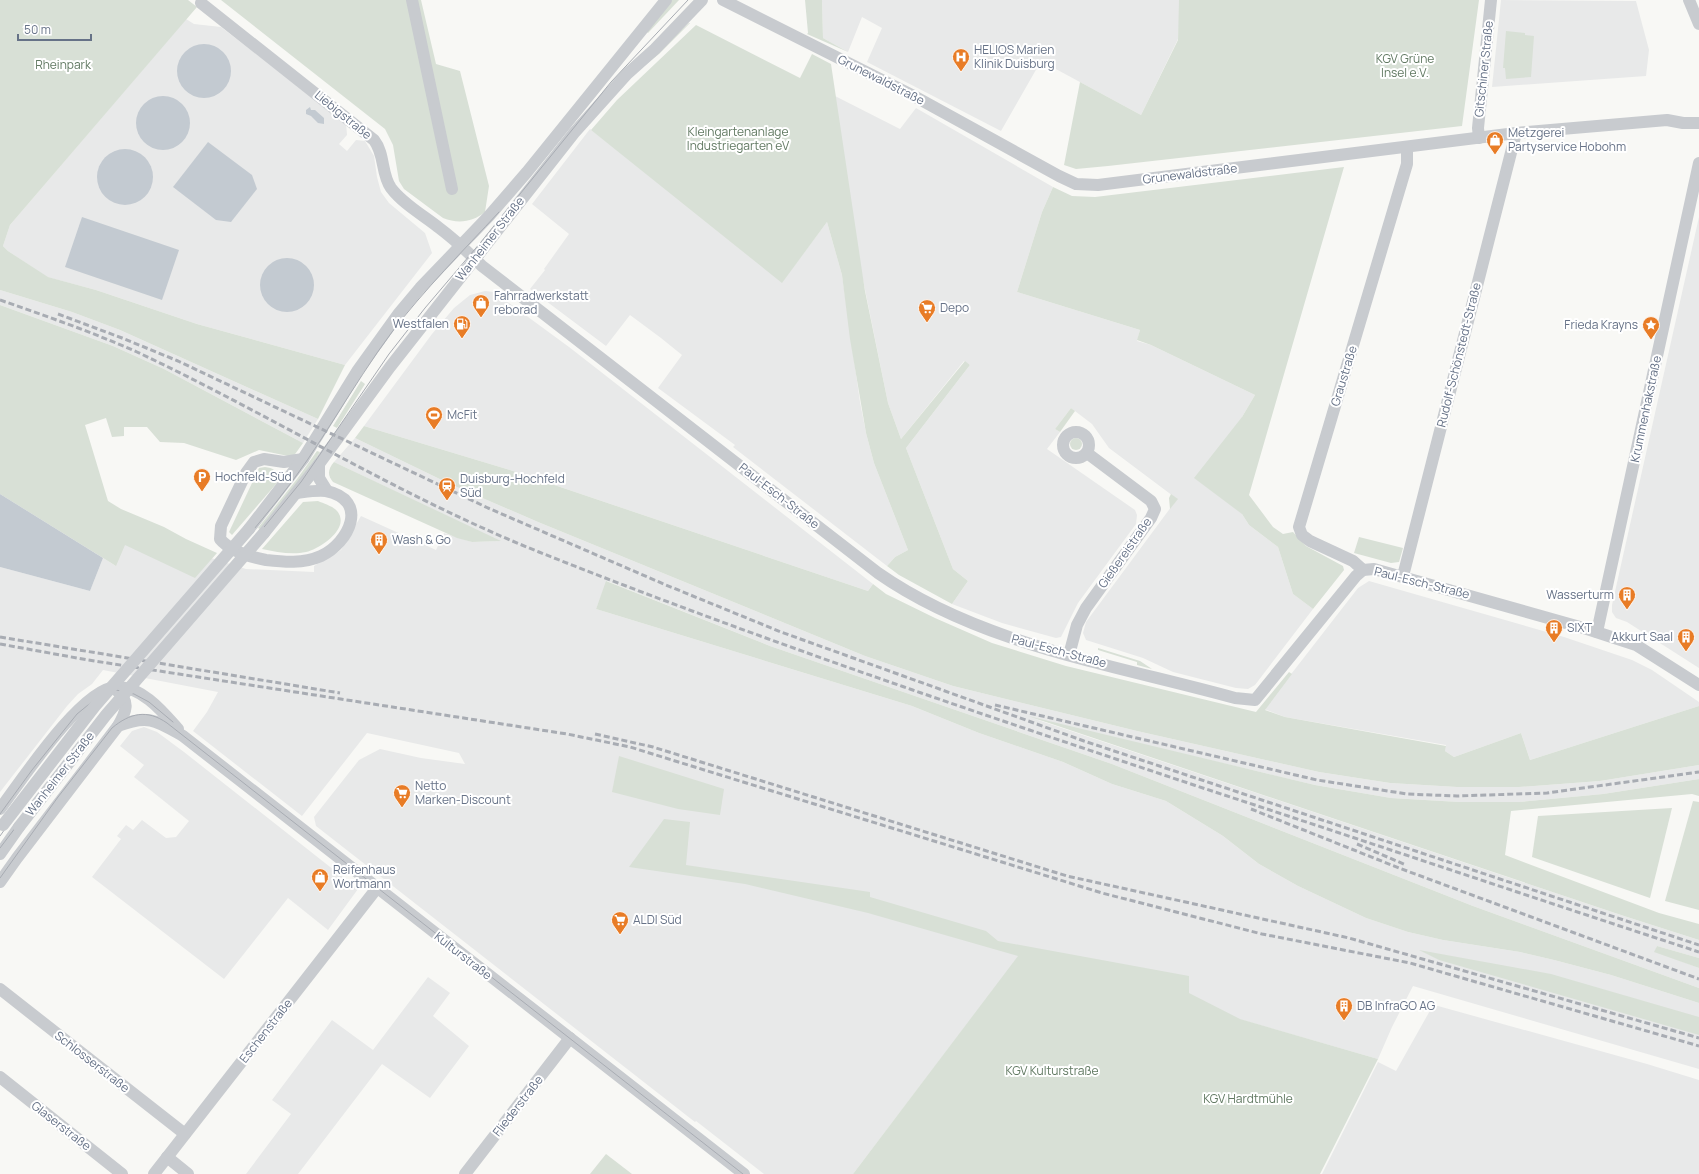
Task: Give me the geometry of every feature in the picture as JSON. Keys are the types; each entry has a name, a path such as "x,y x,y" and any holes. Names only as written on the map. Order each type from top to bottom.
{"street":[{"path":"412,0 452,189"},
{"name":"Wanheimer Straße","path":"2,828 95,706 249,529 285,484 303,459 349,384 379,339 420,288 489,216 527,172 666,0"},
{"name":"Wanheimer Straße","path":"0,854 18,827 106,715 264,533 296,493 390,367 474,259 600,103 702,0"},
{"name":"Grunewaldstraße","path":"723,0 912,95 1076,184 1098,185 1407,148 1516,133 1667,120 1683,123 1699,123"},
{"name":"Gitschiner Straße","path":"1479,138 1478,128 1491,0"},
{"path":"1689,0 1699,24"},
{"path":"1698,0 1699,12"},
{"name":"Liebigstraße","path":"201,3 374,140 380,147 388,181 398,196 460,245"},
{"name":"Rudolf-Schönstedt-Straße","path":"1403,576 1516,133"},
{"name":"Graustraße","path":"1363,570 1353,561 1310,541 1302,535 1299,527 1407,164 1407,148"},
{"name":"Krummenhakstraße","path":"1597,632 1699,163"},
{"name":"Paul-Esch-Straße","path":"460,245 482,266 893,584 933,606 994,633 1069,655 1235,698 1255,700 1356,576 1363,570 1374,569 1597,632 1636,645 1699,685"},
{"name":"Gießereistraße","path":"1069,655 1077,625 1086,608 1151,518 1155,509 1151,501 1087,452"},
{"path":"303,459 284,462 274,462 264,459 256,460 247,470 221,526 220,539 225,545 257,558 284,562 311,559 321,556 338,544 346,534 353,518 348,503 327,491 319,478 319,464"},
{"path":"274,462 281,470 285,484"},
{"path":"296,493 327,491"},
{"path":"0,809 28,771 76,712 89,699 109,688 124,687 141,694 167,716 183,736"},
{"name":"Wanheimer Straße","path":"0,882 118,726 126,711 126,703 121,694 109,688"},
{"path":"118,726 135,719 147,719 163,724 183,736"},
{"name":"Kulturstraße","path":"183,736 744,1174"},
{"name":"Eschenstraße","path":"154,1174 377,888"},
{"name":"Schlosserstraße","path":"0,989 184,1134"},
{"name":"Fliederstraße","path":"465,1174 570,1038"},
{"name":"Glaserstraße","path":"0,1077 122,1174"},
{"path":"167,1157 188,1174"}],"shaded area":[{"name":"HELIOS Marien Klinik Duisburg","path":"822,0 1181,0 1178,39 1141,115 1041,61 1001,131 867,62 882,28 862,17 848,52 823,38"},
{"path":"1501,0 1636,1 1649,50 1646,76 1492,87"},
{"path":"186,19 194,24 221,27 346,123 347,135 339,144 347,151 356,140 365,141 374,156 381,192 389,203 425,233 432,253 345,365 197,324 96,290 47,277 8,251 3,246 10,225"},
{"path":"199,44 209,44 219,48 227,56 231,66 231,76 227,86 219,94 209,98 199,98 189,94 181,86 177,76 177,66 181,56 189,48"},
{"path":"163,96 173,98 182,104 188,113 190,123 188,133 182,142 173,148 163,150 153,148 144,142 138,133 136,123 138,113 144,104 153,98"},
{"path":"835,96 900,129 916,108 1053,187 1042,212 1017,292 1140,330 1137,341 1151,345 1255,395 1242,417 1242,514 1249,525 1278,547 1293,594 1313,609 1255,685 1248,689 1236,688 1173,672 1143,658 1086,640 1083,633 1086,622 1177,499 1109,448 1092,424 1071,408 1055,429 1060,432 1047,449 1135,510 1137,515 1136,524 1078,603 1061,637 1056,638 1002,623 952,604 968,581 953,569 906,448 970,365 964,361 901,439 888,403 858,255"},
{"path":"310,107 311,110 315,110 324,118 324,124 318,123 311,116 306,114 306,110"},
{"path":"590,129 679,198 782,282 827,222 842,275 860,402 866,433 874,463 908,550 895,557 887,566 733,447 735,445 658,388 682,355 661,338 630,315 606,346 530,289 545,270 544,269 569,234 532,204"},
{"path":"208,142 252,175 257,189 231,222 216,220 173,187"},
{"path":"119,149 131,149 141,153 149,161 153,171 153,183 149,193 141,201 131,205 119,205 109,201 101,193 97,183 97,171 101,161 109,153"},
{"path":"82,217 179,250 162,300 65,267"},
{"path":"1699,217 1699,668 1627,622 1616,618 1612,612 1612,605"},
{"path":"287,258 297,260 306,266 312,275 314,285 312,295 306,304 297,310 287,312 277,310 268,304 262,295 260,285 262,275 268,266 277,260"},
{"path":"0,290 72,312 120,330 318,419 303,443 164,369 113,346 0,305"},
{"path":"485,291 494,292 569,347 873,584 868,591 510,470 364,426 432,334 454,308 470,295"},
{"path":"355,438 450,484 538,522 865,656 953,686 1137,731 1319,772 1390,783 1457,787 1519,787 1600,781 1699,765 1699,779 1603,794 1520,802 1459,802 1391,798 1315,785 1035,719 1699,940 1699,958 1657,946 1655,951 1699,968 1699,988 1473,906 1112,764 770,646 607,581 596,609 912,706 979,733 1063,762 1112,784 1166,801 1223,836 1259,864 1298,886 1366,918 1408,932 1443,940 1520,952 1554,960 1611,975 1699,1003 1699,1069 1413,986 1392,1027 1378,1059 1019,956 853,1174 764,1174 696,1121 695,1122 316,826 314,817 359,760 380,749 421,758 465,764 459,753 367,733 302,816 193,731 207,712 218,692 103,670 92,684 78,694 67,706 0,792 0,567 90,591 103,558 116,566 31,462 211,558 246,569 314,572 314,566 341,550 361,516 436,550 444,533 472,542 499,541 334,462"},
{"path":"0,494 103,558 90,591 0,567"},
{"path":"1369,581 1564,637 1632,660 1652,670 1699,702 1699,706 1530,760 1521,733 1454,757 1445,751 1446,745 1285,717 1264,709 1358,588"},
{"path":"144,727 157,732 184,752 358,889 328,930 288,898 224,979 92,877 121,839 117,836 126,825 133,830 142,820 166,838 176,837 189,821 134,777 144,765 120,746 132,731"},
{"path":"428,977 450,993 433,1016 469,1046 430,1098 382,1064 298,1174 246,1174 291,1114 272,1100 332,1020 373,1050"},
{"path":"1438,1006 1647,1064 1699,1080 1699,1174 1322,1174 1378,1062 1396,1071 1432,1007"}],"green space":[{"name":"Rheinpark","path":"0,0 188,0 197,7 10,225 3,246 8,251 48,277 96,290 197,324 345,365 318,419 120,330 72,312 0,290"},
{"path":"221,0 421,0 436,64 460,71 489,186 485,212 470,220 449,220 443,218 404,189 399,181 393,145 385,129"},
{"path":"672,0 679,0 648,33 647,32"},
{"path":"805,0 822,0 823,38 848,52 807,34"},
{"name":"KGV Grüne Insel e.V.","path":"1179,0 1479,0 1462,126 1108,166 1076,169 1064,165 1080,82 1141,115 1178,40"},
{"path":"689,23 659,54 633,75"},
{"name":"Kleingartenanlage Industriegarten eV","path":"696,25 800,78 812,54 831,64 865,291 888,403 901,439 965,361 970,365 906,448 953,569 968,581 952,604 899,575 887,566 895,557 908,550 874,463 866,433 850,339 842,275 827,222 782,283 591,130 617,100"},
{"path":"1506,31 1525,33 1525,35 1534,36 1531,77 1506,79 1505,68 1503,68"},
{"path":"1344,167 1249,495 1273,527 1283,534 1293,532 1306,546 1343,566 1344,570 1313,609 1293,594 1278,547 1249,525 1242,514 1194,478 1242,417 1255,395 1151,345 1137,340 1140,330 1017,292 1042,212 1053,187 1072,196 1095,197"},
{"path":"0,305 113,346 164,369 303,443 293,457 259,450 236,460 184,443 160,442 147,427 124,427 124,436 112,437 106,418 85,425 108,501 121,509 164,527 217,553 195,578 125,545 116,566 0,494"},
{"path":"361,381 365,384 337,428 333,426"},
{"path":"1071,408 1075,411 1060,432 1055,429"},
{"path":"364,426 510,470 868,591 873,584 886,594 935,618 992,643 1066,666 1256,712 1289,672 1292,674 1265,710 1285,717 1446,746 1445,751 1454,757 1521,733 1530,760 1699,706 1699,765 1600,781 1519,787 1457,787 1390,783 1319,772 1137,731 953,686 865,656 538,522 450,484 355,438"},
{"path":"1074,438 1078,438 1082,444 1078,450 1074,450 1070,446 1070,442"},
{"path":"317,451 320,452 313,463 260,529 258,528 297,479"},
{"path":"334,462 501,541 472,542 457,538 333,482 329,472 330,467"},
{"path":"265,467 276,472 278,476 277,483 232,535 229,532 259,468"},
{"path":"1171,494 1178,499 1170,509 1169,498"},
{"path":"318,501 333,508 339,514 341,520 339,526 331,538 312,550 301,553 278,552 262,549 303,502"},
{"path":"1359,537 1403,548 1399,562 1391,563 1354,553"},
{"path":"606,581 770,646 1112,764 1473,906 1699,988 1699,1003 1611,975 1554,960 1520,952 1443,940 1408,932 1366,918 1298,886 1259,864 1223,836 1166,801 1112,784 1063,762 979,733 912,706 596,609"},
{"path":"1098,648 1140,661 1152,669 1137,665 1137,662 1098,650"},
{"path":"1028,716 1315,785 1391,798 1459,802 1520,802 1603,794 1699,779 1699,796 1692,794 1511,811 1505,855 1659,913 1699,924 1699,940 1624,916"},
{"path":"619,756 724,789 720,815 678,809 612,792"},
{"path":"1693,801 1699,802 1699,910 1665,901"},
{"path":"1672,808 1650,898 1532,857 1538,816"},
{"path":"664,819 690,822 686,865 870,892 870,897 986,931 998,941 1189,976 1189,993 1240,1019 1378,1059 1320,1174 853,1174 1018,956 868,913 745,884 629,867"},
{"path":"1657,946 1699,958 1699,968 1654,952"},
{"path":"1419,950 1551,974 1699,1017 1699,1035 1439,960"},
{"path":"606,1154 632,1174 590,1174"}],"tram line":[{"path":"0,848 103,712 260,532 301,482 389,354 425,308 481,242 611,82 688,0"},
{"path":"0,836 66,749 293,481 377,353 404,316 499,212"},
{"path":"0,814 32,770 77,714 99,696 116,690 134,694 149,702 173,722"},
{"path":"0,878 58,797 112,728 132,716 146,714 160,719 743,1174"}],"railway":[{"path":"0,300 52,318 137,352 238,402 436,506 539,552 622,584 789,647 958,706 1699,952"},
{"path":"58,314 178,361 488,508 666,585 781,632 1084,741 1699,945"},
{"path":"0,637 340,693"},
{"path":"0,644 88,660 567,734 630,747 1102,893 1262,934 1410,963 1699,1046"},
{"path":"995,705 1317,780 1407,794 1457,796 1547,793 1699,772"},
{"path":"595,734 653,747 1067,876 1349,938 1699,1038"},
{"path":"1251,809 1399,868 1699,979"},
{"path":"1357,844 1406,865"}],"place":[{"name":"HELIOS Marien Klinik Duisburg","path":"961,72"},
{"name":"Metzgerei Partyservice Hobohm","path":"1495,155"},
{"name":"Fahrradwerkstatt reborad","path":"481,318"},
{"name":"Depo","path":"927,323"},
{"name":"Westfalen","path":"462,339"},
{"name":"Frieda Krayns","path":"1651,340"},
{"name":"McFit","path":"434,430"},
{"name":"Hochfeld-Süd","path":"202,492"},
{"name":"Duisburg-Hochfeld Süd","path":"447,501"},
{"name":"Wash & Go","path":"379,555"},
{"name":"Wasserturm","path":"1627,610"},
{"name":"SIXT","path":"1554,643"},
{"name":"Akkurt Saal","path":"1686,652"},
{"name":"Netto Marken-Discount","path":"402,808"},
{"name":"Reifenhaus Wortmann","path":"320,892"},
{"name":"ALDI Süd","path":"620,935"},
{"name":"DB InfraGO AG","path":"1344,1021"}],"park label":[{"name":"KGV Kulturstraße","path":"1052,1071"},
{"name":"KGV Hardtmühle","path":"1248,1099"}]}
